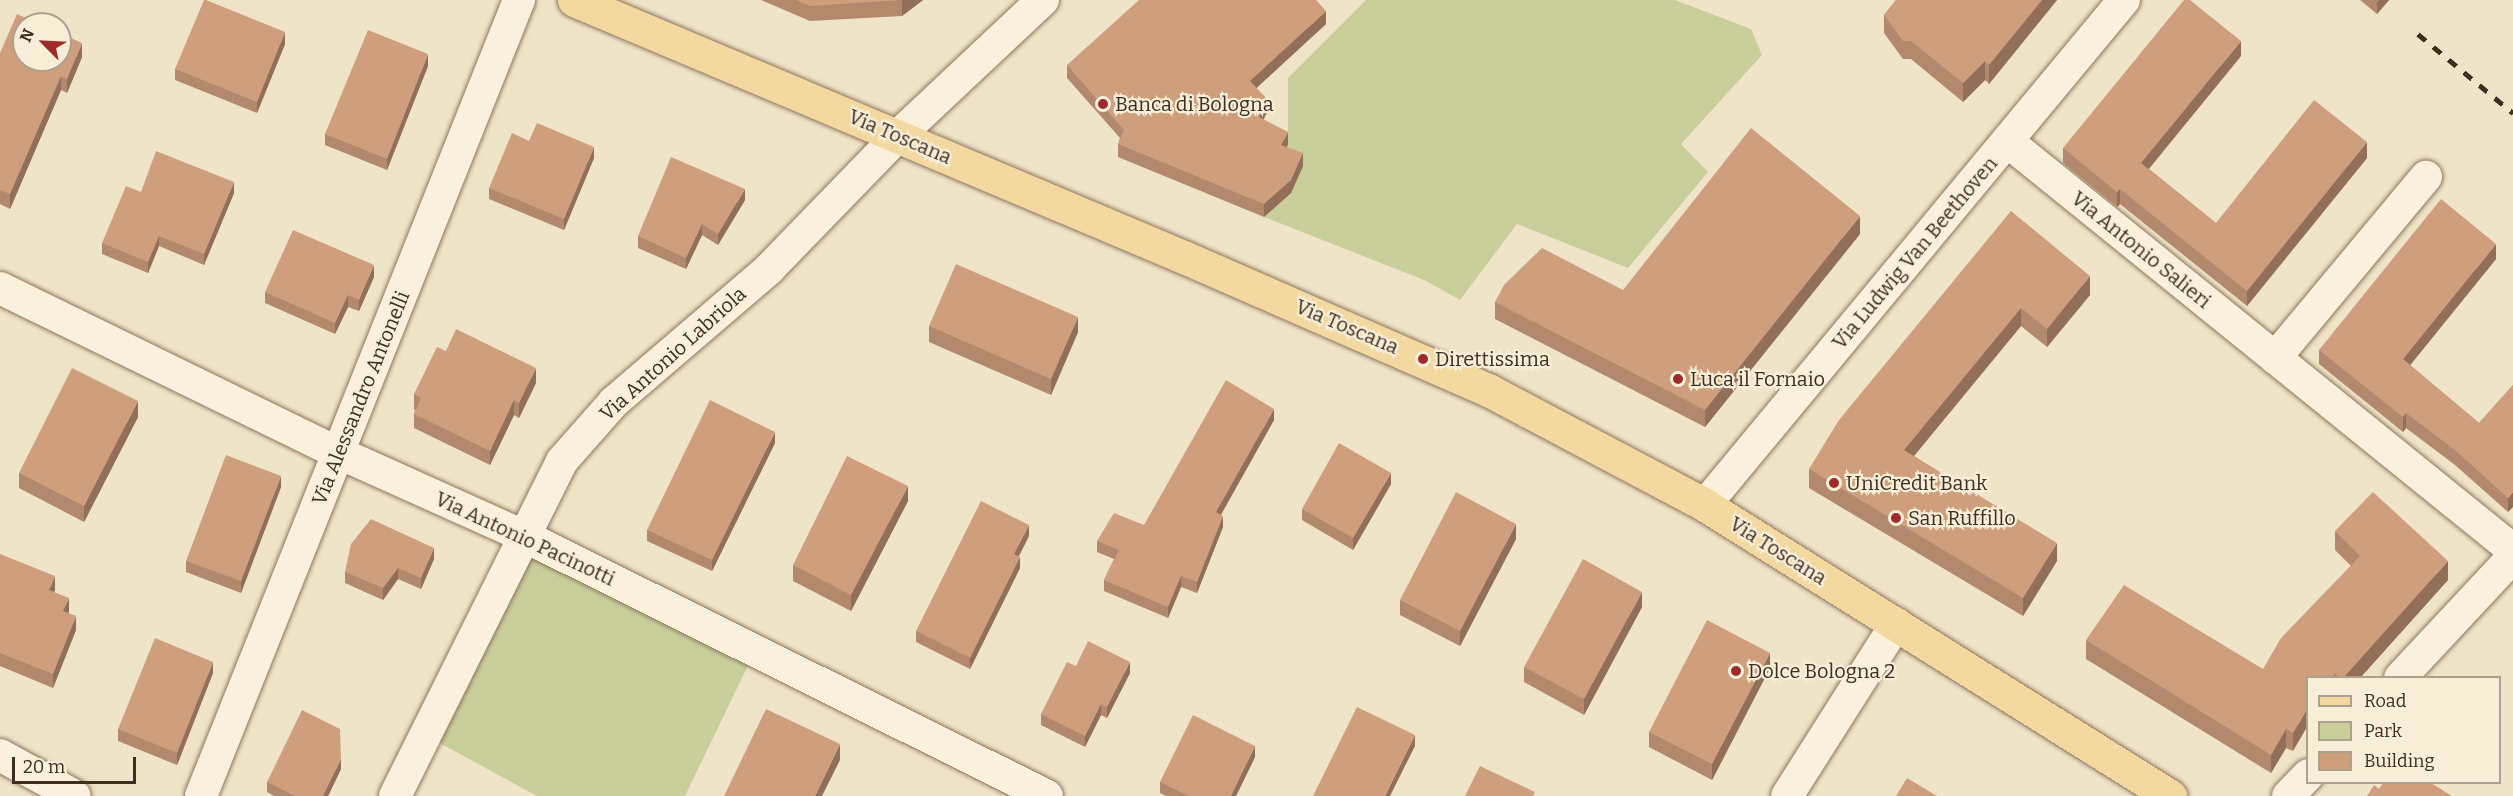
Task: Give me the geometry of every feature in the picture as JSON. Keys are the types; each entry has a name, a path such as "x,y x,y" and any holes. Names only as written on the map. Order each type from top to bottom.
{"main road":[{"name":"Via Toscana","path":"574,0 1423,359 1537,415 1706,505 2170,796"}],"street":[{"name":"Via Alessandro Antonelli","path":"201,796 519,0"},
{"name":"Via Antonio Labriola","path":"395,796 562,461 614,402 769,269 898,136 1042,0"},
{"name":"Via Ludwig Van Beethoven","path":"1706,505 2124,0"},
{"name":"Via Antonio Salieri","path":"2007,141 2513,550"},
{"path":"2275,358 2426,177"},
{"name":"Via Antonio Pacinotti","path":"0,288 339,453 524,536 1047,796"},
{"path":"2402,676 2513,557"},
{"path":"1787,796 1896,624"},
{"path":"0,755 75,796"},
{"path":"2288,796 2306,776"}],"green space":[{"path":"1366,0 1675,0 1751,29 1762,55 1681,144 1708,172 1628,268 1517,224 1460,300 1424,280 1264,217 1291,193 1281,158 1288,144 1288,78"},
{"path":"524,536 755,651 685,796 537,796 425,735"}],"building":[{"path":"204,0 285,32 257,102 175,69"},
{"path":"796,0 902,0 810,6"},
{"path":"1139,0 1316,0 1326,11 1250,81 1267,99 1259,117 1288,132 1281,145 1303,153 1291,180 1264,204 1118,144 1124,130 1067,65"},
{"path":"1896,0 2042,0 1989,65 1985,61 1963,83 1911,41 1903,41 1884,15"},
{"path":"2184,0 2190,0 2241,41 2141,163 2216,223 2314,100 2367,142 2247,291 2120,189 2117,192 2063,148"},
{"path":"12,25 12,72 70,72 67,79 61,76 10,194 0,190 0,53"},
{"path":"368,30 428,54 387,159 325,134"},
{"path":"72,38 82,43 72,67"},
{"path":"537,123 594,147 564,219 489,188 512,133 529,141"},
{"path":"1751,128 1860,216 1705,410 1495,302 1504,285 1542,248 1623,290"},
{"path":"156,151 234,182 204,254 159,236 148,262 102,243 126,186 141,192"},
{"path":"671,157 745,189 718,234 702,224 686,258 638,236"},
{"path":"2441,199 2496,244 2403,359 2479,423 2513,385 2513,492 2508,498 2455,450 2406,413 2403,417 2319,350"},
{"path":"2011,211 2090,276 2047,329 2021,308 1904,450 2057,543 2023,598 1809,469 1839,420"},
{"path":"293,230 374,265 359,300 348,295 335,323 265,292"},
{"path":"956,264 1078,317 1051,379 929,326"},
{"path":"456,329 536,368 519,403 514,400 490,451 414,414 421,398 414,394 437,347 446,351"},
{"path":"72,368 138,401 84,506 19,473"},
{"path":"1226,380 1274,409 1216,512 1223,516 1197,582 1181,576 1168,607 1104,580 1119,550 1097,541 1114,513 1144,525"},
{"path":"710,400 775,432 712,560 647,530"},
{"path":"1339,443 1391,473 1353,538 1302,509"},
{"path":"226,455 281,476 241,581 186,561"},
{"path":"847,456 908,486 851,595 793,565"},
{"path":"1456,492 1516,524 1460,631 1400,600"},
{"path":"2373,492 2448,561 2345,676 2338,676 2335,673 2333,676 2306,676 2306,711 2293,733 2286,729 2271,755 2086,640 2124,585 2263,669 2281,638 2360,556 2335,531"},
{"path":"981,501 1029,525 1014,554 1020,557 970,658 916,631"},
{"path":"371,519 434,548 421,578 398,568 383,588 345,572 351,544"},
{"path":"0,554 55,576 49,590 69,598 63,611 76,616 53,674 0,653"},
{"path":"1583,559 1642,592 1584,699 1524,667"},
{"path":"1707,620 1770,653 1712,764 1649,732"},
{"path":"155,638 213,662 177,753 118,729"},
{"path":"1088,641 1130,662 1107,707 1101,704 1085,736 1041,714 1067,662 1076,666"},
{"path":"1357,707 1415,735 1385,796 1313,796"},
{"path":"766,709 840,744 815,796 724,796"},
{"path":"302,710 340,729 341,759 323,796 295,796 267,782"},
{"path":"1193,715 1255,746 1231,796 1189,796 1160,782"},
{"path":"1480,766 1535,792 1533,796 1465,796"},
{"path":"1907,778 1937,796 1896,796"},
{"path":"2382,784 2433,784 2452,796 2367,796 2374,785 2379,789"}],"railway":[{"path":"2418,34 2513,113"}],"place":[{"name":"Banca di Bologna","path":"1103,104"},
{"name":"Direttissima","path":"1423,359"},
{"name":"Luca il Fornaio","path":"1678,379"},
{"name":"UniCredit Bank","path":"1834,483"},
{"name":"San Ruffillo","path":"1896,518"},
{"name":"Dolce Bologna 2","path":"1736,671"}]}
